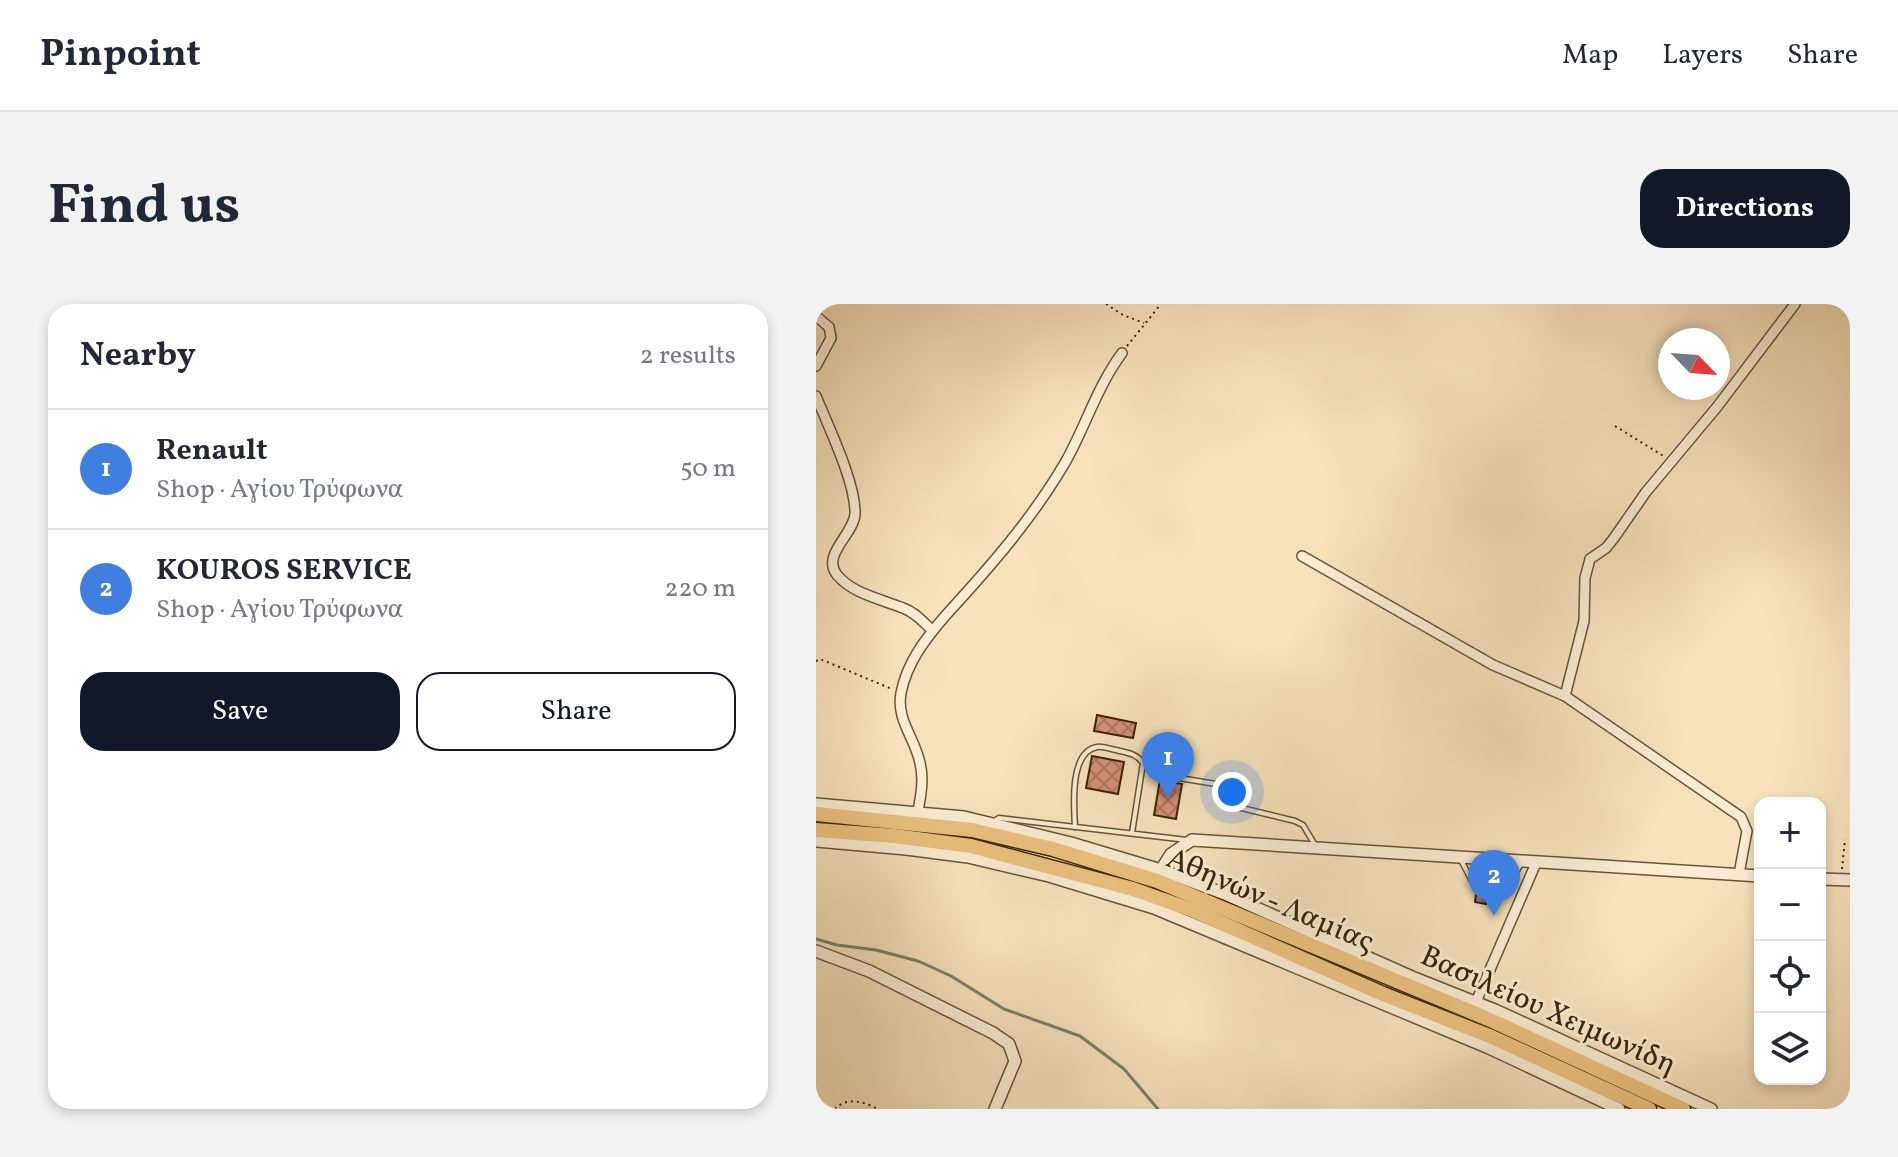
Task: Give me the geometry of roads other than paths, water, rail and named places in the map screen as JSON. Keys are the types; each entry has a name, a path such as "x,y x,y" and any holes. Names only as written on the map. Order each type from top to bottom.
{"main road":[{"name":"Αθηνών - Λαμίας","path":"816,814 972,830 1053,849 1139,875 1196,895 1361,968 1488,1019 1683,1109"},
{"name":"Αθηνών - Λαμίας","path":"816,830 958,843 1133,889 1192,910 1370,988 1502,1041 1649,1109"}],"street":[{"path":"1565,696 1584,621 1587,564 1606,548 1795,304"},
{"path":"816,316 829,327 831,338 816,366"},
{"path":"918,811 920,762 905,726 900,702 912,662 932,630 1031,515 1065,463 1105,378 1122,353"},
{"path":"816,396 850,485 855,511 853,525 833,556 836,574 865,595 914,613 932,630"},
{"path":"1302,556 1493,665 1565,696 1741,817 1747,831 1739,874"},
{"name":"Βασιλείου Χειμωνίδη","path":"816,804 918,811 992,823 1161,870 1225,894 1476,1002 1711,1109"},
{"path":"1161,870 1174,851 1192,840 1754,875"},
{"path":"816,841 968,857 1049,876 1154,908 1489,1048 1619,1109"},
{"path":"1476,1002 1536,863"},
{"path":"1826,879 1846,880"},
{"path":"816,951 869,971 1009,1044 1015,1061 995,1109"}],"lane":[{"path":"1075,827 1075,778 1088,752 1100,746 1137,755 1143,763 1132,833"},
{"path":"1161,775 1216,784 1224,790 1225,804 1229,807 1295,821 1303,825 1316,848"},
{"path":"992,823 999,818 1192,840"},
{"path":"1460,857 1472,881 1510,882 1522,862"}],"waterway":[{"path":"816,939 918,961 951,976 1004,1009 1080,1036 1124,1069 1158,1109"}],"place":[{"name":"Renault","path":"1168,798"},
{"name":"KOUROS SERVICE","path":"1494,916"}]}
